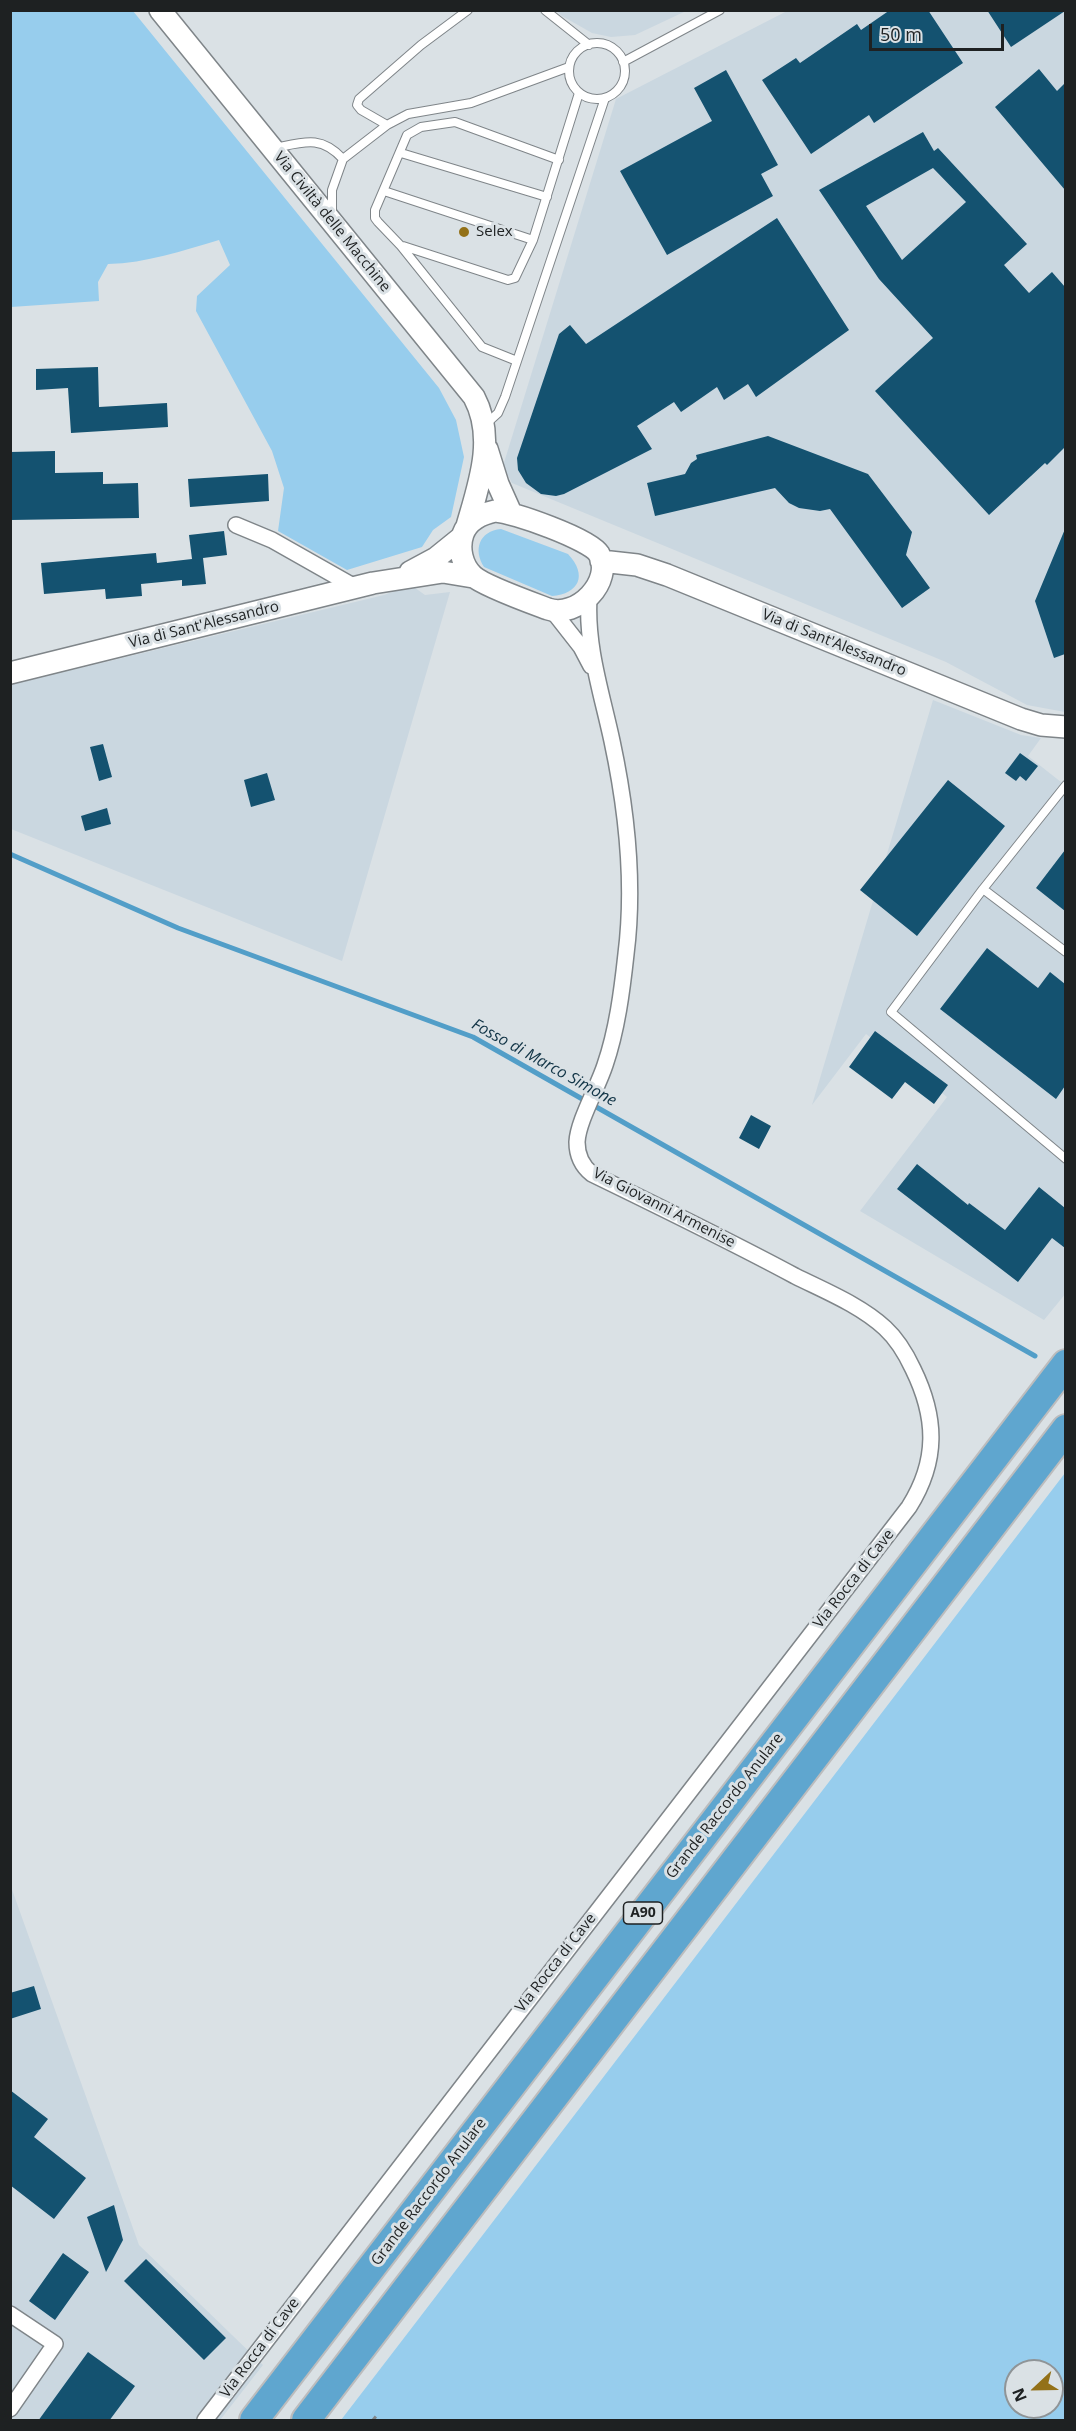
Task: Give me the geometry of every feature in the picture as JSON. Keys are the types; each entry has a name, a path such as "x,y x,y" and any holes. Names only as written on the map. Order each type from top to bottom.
{"highway":[{"name":"Grande Raccordo Anulare","path":"254,2421 1065,1364"},
{"name":"A90","path":"306,2421 1065,1429"}],"street":[{"name":"Via Civiltà delle Macchine","path":"160,10 462,379 478,404 498,484 512,513"},
{"path":"473,577 462,557 464,532 478,484 485,434"},
{"name":"Via di Sant'Alessandro","path":"399,578 426,564 464,532 475,518 487,513 512,513 590,545 601,561 637,566 668,574 1021,718 1041,725 1065,727"},
{"path":"236,525 272,540 355,587"},
{"path":"552,610 569,610 589,598 599,579 601,561"},
{"name":"Via di Sant'Alessandro","path":"10,673 355,587 443,572 473,577 552,610"},
{"name":"Via Giovanni Armenise","path":"589,598 589,626 597,676 625,813 630,902 626,952 617,1013 609,1051 578,1136 578,1152 584,1167 592,1174 699,1225 845,1302 873,1319 896,1340 923,1391 932,1429 930,1458 926,1474 909,1507"},
{"name":"Via Giovanni Armenise","path":"552,610 580,646 597,676"},
{"name":"Via Rocca di Cave","path":"205,2421 909,1507"},
{"path":"10,2314 55,2344 10,2409"}],"lane":[{"path":"387,125 361,110 357,105 359,99 421,45 468,10"},
{"path":"545,10 589,45"},
{"path":"623,62 720,10"},
{"path":"589,45 606,45 619,55 623,62 623,80 613,94 605,98 596,99 579,93 573,85 569,67 576,53 589,45"},
{"path":"332,223 332,190 343,159 387,125 408,114 471,103 569,67"},
{"path":"401,246 508,280 515,278 533,240 579,93"},
{"path":"485,434 500,409 605,98"},
{"path":"448,106 455,122"},
{"path":"517,361 482,347 401,246 375,218 375,210 407,135 412,131 455,122 559,160"},
{"path":"272,148 319,142 332,148 343,159"},
{"path":"401,153 547,196"},
{"path":"384,191 533,240"},
{"path":"1065,785 983,889 891,1012 1065,1160"},
{"path":"983,889 1065,952"}],"path":[{"path":"373,2421 378,2414"}],"shaded area":[{"path":"11,10 133,11 439,388 456,420 464,457 451,517 433,530 422,547 347,570 278,531 284,488 272,451 196,311 197,296 230,265 219,240 150,259 108,264 98,282 99,301 11,307"},
{"path":"557,11 686,11 635,35 611,37 592,33"},
{"path":"787,11 1065,11 1065,712 1027,705 946,662 512,483 503,466 616,99"},
{"path":"501,529 568,554 578,569 578,582 569,592 552,596 484,567 479,554 480,542 488,533"},
{"path":"411,585 425,595 450,592 342,961 11,829 10,685 384,595"},
{"path":"933,700 1021,735 1041,738 1028,756 1066,786 1066,1293 1044,1320 860,1211 947,1097 866,1034 812,1105"},
{"path":"1065,1473 1065,2420 341,2420"},
{"path":"10,1884 139,2245 263,2365 220,2420 11,2420"}],"building":[{"path":"890,10 928,10 963,63 874,123 869,115 811,154 762,80 796,58 800,63 857,24 861,30"},
{"path":"987,10 1065,10 1065,11 1011,47"},
{"path":"1039,69 1057,91 1065,83 1065,190 995,107"},
{"path":"726,70 778,165 761,174 773,196 667,255 620,171 712,121 694,88"},
{"path":"923,132 934,151 938,148 1027,244 1004,265 1029,293 1052,272 1065,287 1065,447 989,515 875,391 933,338 879,279 819,190","holes":["933,168 966,202 902,260 866,206"]},
{"path":"777,218 849,330 756,397 748,384 724,400 717,387 681,412 674,402 637,426 652,449 564,494 556,496 541,494 526,483 518,470 517,458 559,334 570,325 586,344"},
{"path":"98,367 99,407 167,403 168,427 71,433 68,388 36,390 36,369"},
{"path":"768,436 868,474 912,532 906,555 930,588 902,608 830,509 820,511 799,508 789,503 775,488 655,516 647,483 685,474 691,463 697,459 696,455"},
{"path":"55,451 55,473 103,472 103,484 138,483 139,518 10,520 10,452"},
{"path":"268,474 269,501 190,507 188,479"},
{"path":"1065,529 1065,654 1054,658 1035,601"},
{"path":"224,531 227,555 203,558 206,584 182,586 182,580 141,584 142,596 106,599 105,589 44,594 41,563 156,553 157,563 192,559 189,535"},
{"path":"103,744 112,777 99,781 90,747"},
{"path":"1020,753 1038,766 1026,781 1020,776 1016,781 1005,773"},
{"path":"267,773 275,800 251,807 244,780"},
{"path":"948,780 1005,826 917,936 860,890"},
{"path":"107,808 111,824 85,831 81,816"},
{"path":"1065,850 1065,911 1036,888"},
{"path":"987,948 1038,988 1050,972 1065,984 1065,1086 1056,1099 940,1009"},
{"path":"875,1031 948,1085 934,1104 905,1082 892,1099 849,1067"},
{"path":"751,1115 771,1126 759,1149 739,1138"},
{"path":"917,1164 968,1205 969,1203 1005,1230 1039,1187 1065,1208 1065,1248 1052,1238 1018,1282 897,1189"},
{"path":"34,1986 41,2009 10,2019 10,1993"},
{"path":"10,2090 48,2119 34,2137 86,2178 54,2219 10,2185"},
{"path":"114,2205 123,2240 106,2272 87,2217"},
{"path":"63,2253 89,2272 55,2320 29,2301"},
{"path":"146,2259 226,2338 204,2360 124,2281"},
{"path":"88,2352 135,2386 109,2421 38,2421"}],"waterway":[{"name":"Fosso di Marco Simone","path":"10,854 178,928 473,1037 1035,1356"}],"place":[{"name":"Selex","path":"464,232"}]}
